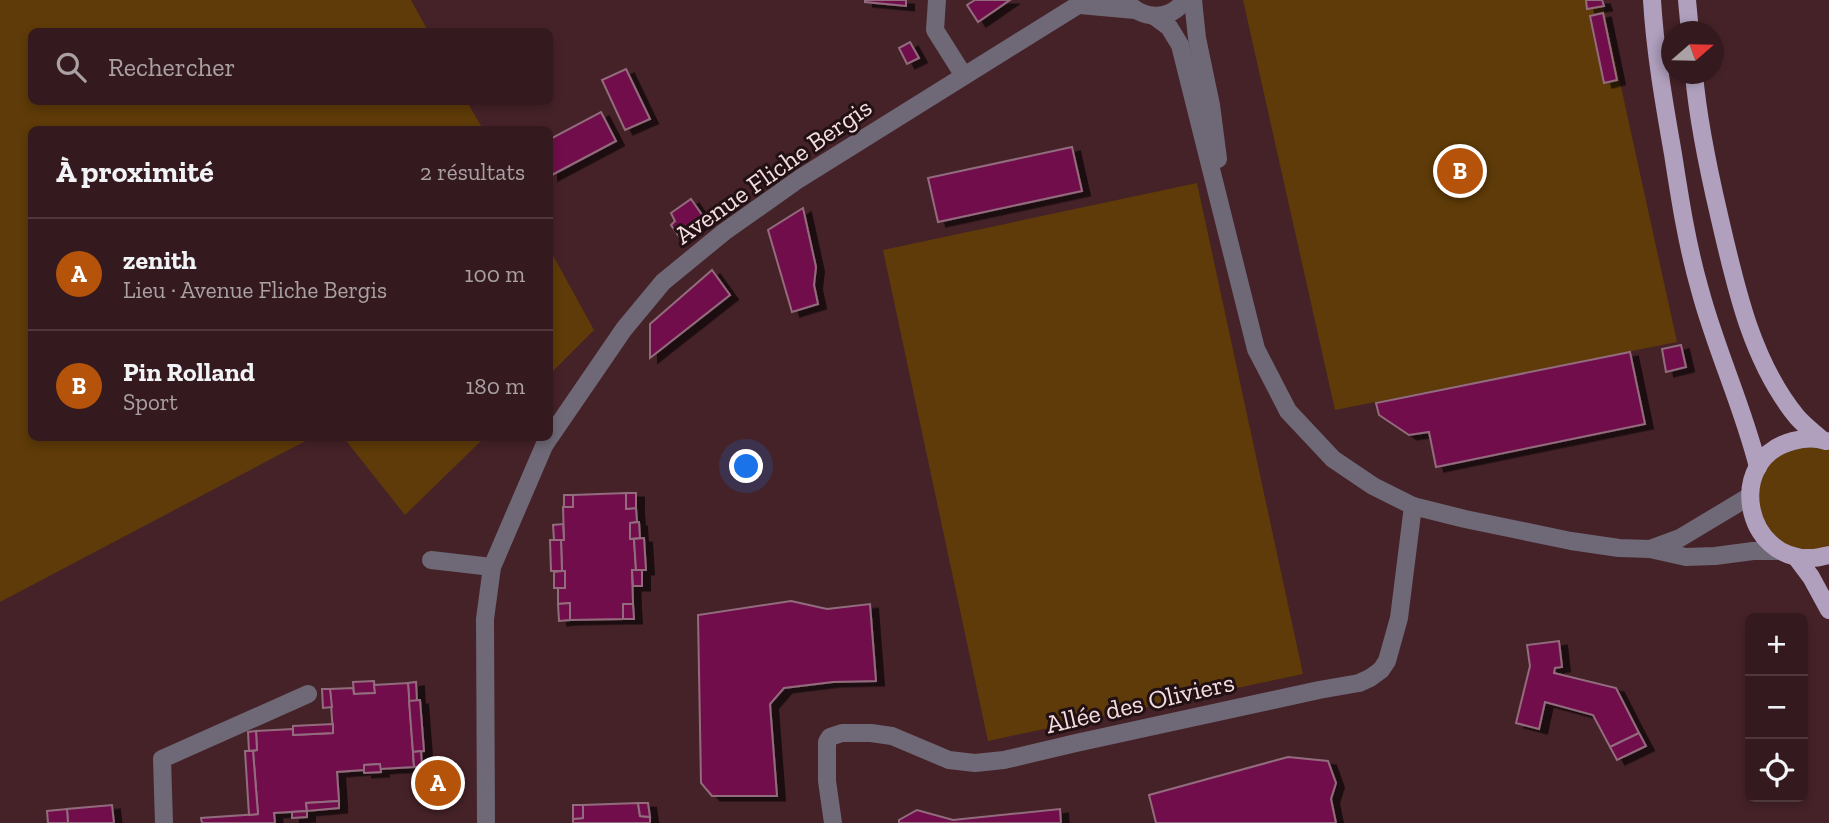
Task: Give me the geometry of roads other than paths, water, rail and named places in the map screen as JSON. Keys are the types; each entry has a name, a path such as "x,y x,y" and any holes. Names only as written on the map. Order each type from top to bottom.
{"main road":[{"path":"1652,0 1667,118 1682,212 1696,276 1758,467"},
{"path":"1687,0 1689,21"},
{"path":"1695,84 1710,175 1728,256 1747,322 1767,369 1782,394 1798,418 1825,441"},
{"path":"1825,441 1803,439 1786,443 1771,452 1758,467 1752,479 1749,496 1757,527 1767,541 1788,554 1811,577 1829,610"},
{"path":"1788,554 1813,558 1829,555"}],"street":[{"path":"937,0 934,30 964,76"},
{"path":"1083,2 1130,5 1146,15 1154,16 1171,13 1185,0"},
{"path":"1193,0 1197,38 1211,106 1226,225"},
{"name":"Avenue Fliche Bergis","path":"553,433 624,329 663,282 724,232 799,179 1083,2"},
{"path":"1154,16 1169,27 1180,45 1256,349 1288,411 1333,458 1373,486 1413,506 1465,519 1571,541 1619,548 1650,549 1686,556 1715,556 1753,551 1788,554"},
{"name":"Avenue Fliche Bergis","path":"486,823 485,619 492,567 547,441"},
{"path":"1650,549 1680,538 1749,496"},
{"name":"Allée des Oliviers","path":"833,823 826,754 827,742 835,735 850,732 892,736 949,760 975,763 1004,761 1076,743 1359,683 1370,678 1381,670 1387,661 1399,618 1413,506"},
{"path":"431,560 492,567"},
{"path":"164,823 162,759 308,694"}],"place":[{"name":"Pin Rolland","path":"1460,171"},
{"name":"zenith","path":"438,783"}]}
